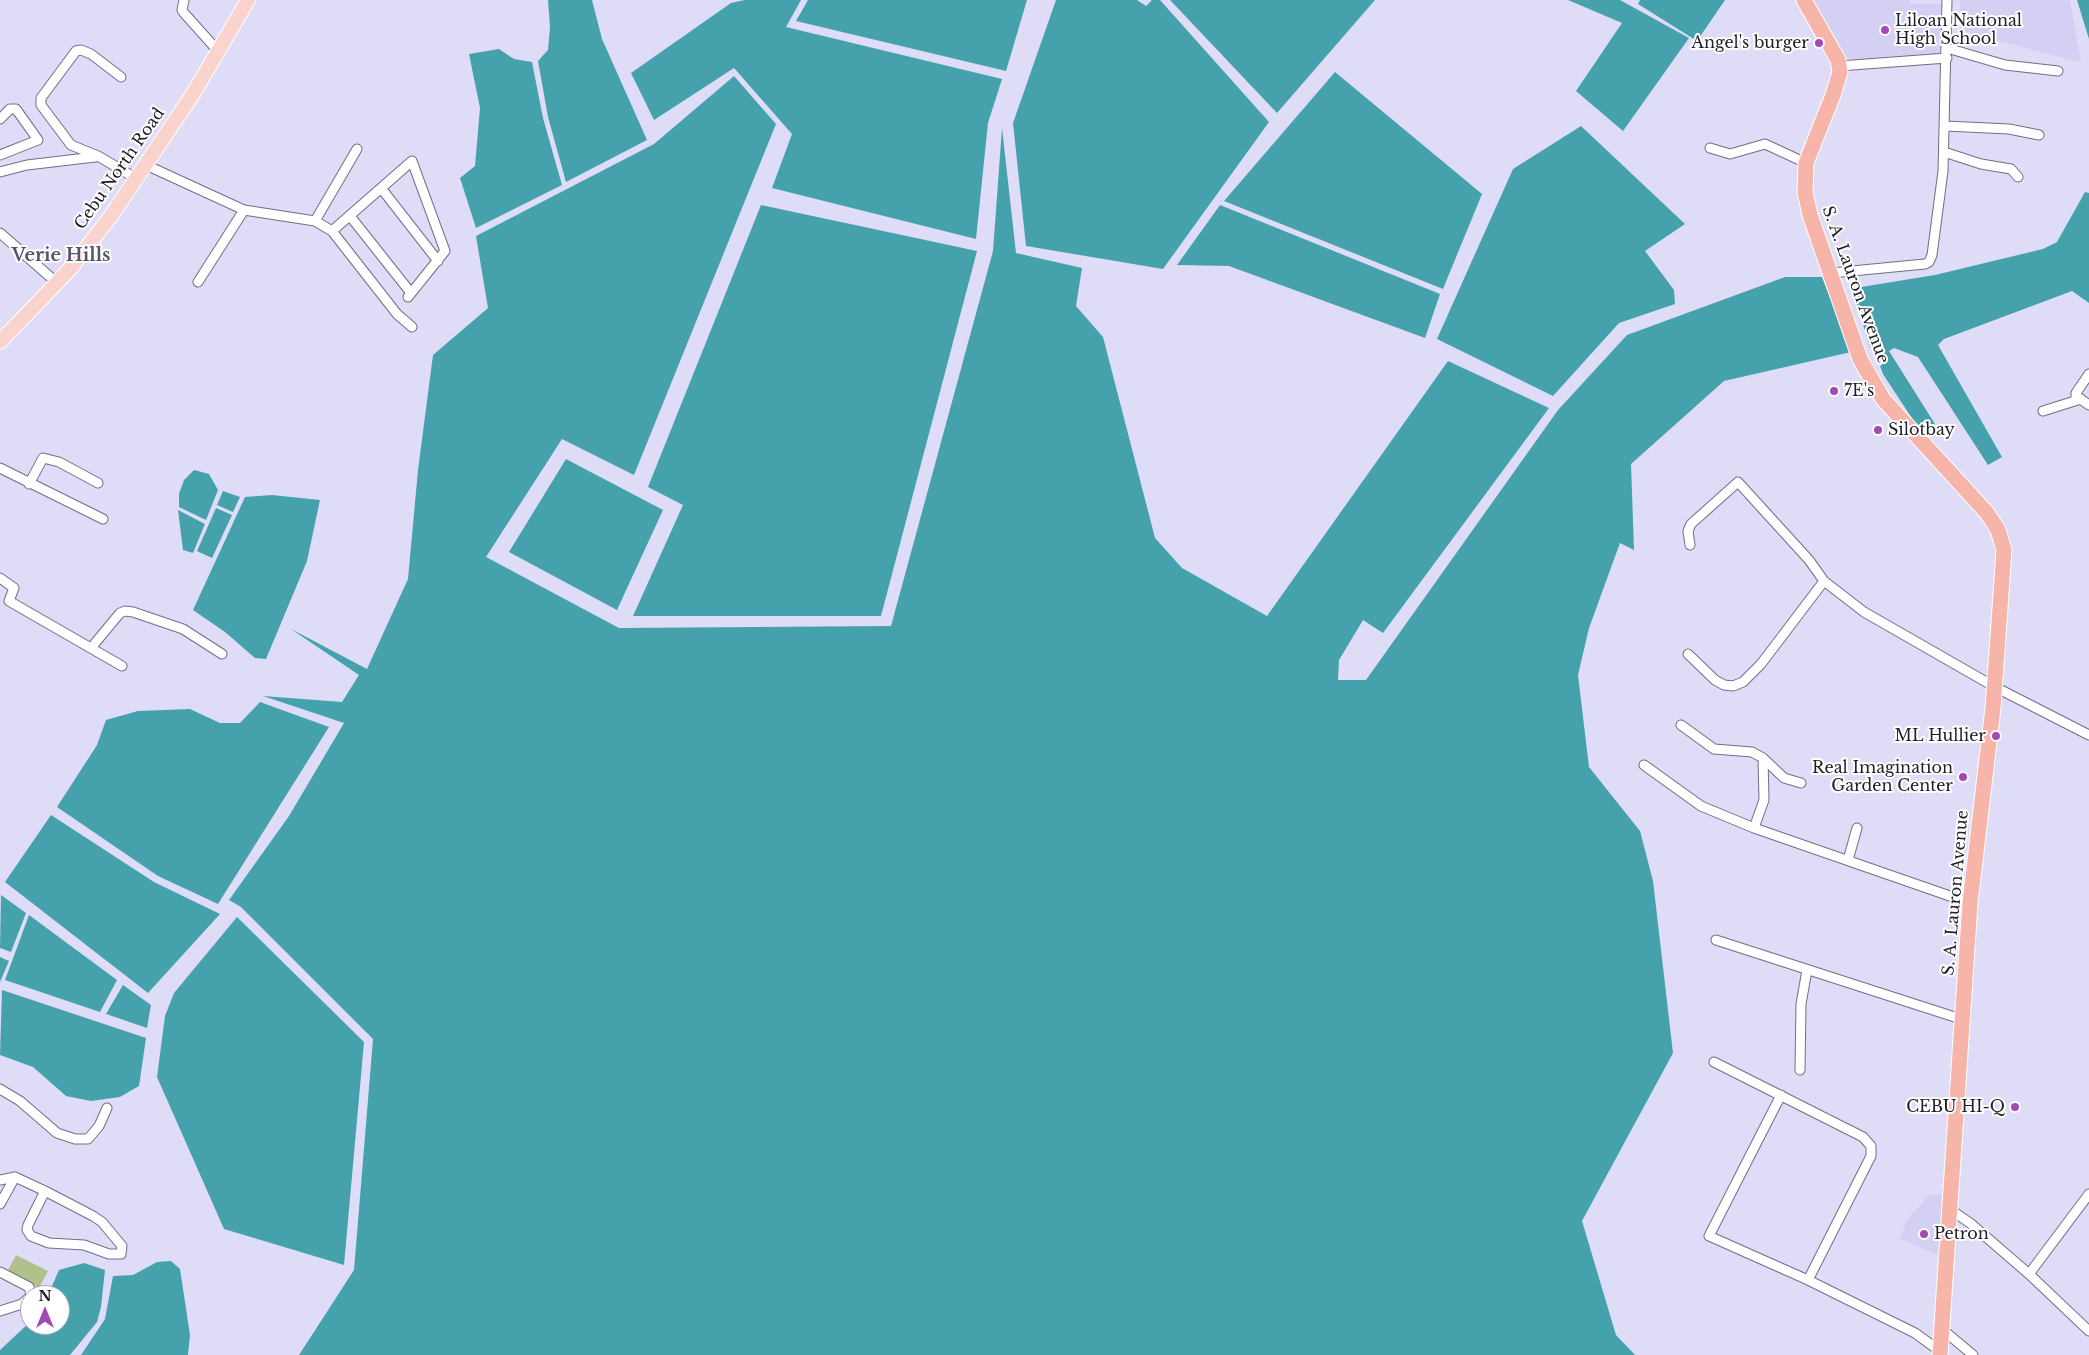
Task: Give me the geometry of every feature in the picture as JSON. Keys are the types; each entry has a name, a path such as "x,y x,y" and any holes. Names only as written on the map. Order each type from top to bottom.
{"highway":[{"path":"1804,0 1839,66"},
{"name":"S. A. Lauron Avenue","path":"1839,66 1833,95 1806,163 1804,182 1807,203 1860,359 1883,399 1987,513 1998,530 2004,550 2004,571 1994,686 1970,903 1964,1020 1940,1353"}],"main road":[{"name":"Cebu North Road","path":"0,342 57,283 111,216 193,94 248,0"}],"street":[{"path":"184,0 182,10 218,51"},
{"path":"1833,279 1929,262 1935,237 1944,152 1947,0"},
{"path":"1947,48 2005,65 2058,71"},
{"path":"122,77 91,54 76,50 42,98 41,105 71,144 98,156 137,178"},
{"path":"1839,66 1947,58"},
{"path":"0,119 10,109 16,109 38,140 0,155"},
{"path":"1945,126 2009,129 2040,135"},
{"path":"1710,148 1730,154 1767,144 1806,163"},
{"path":"315,221 357,149"},
{"path":"1944,152 1981,164 2011,169 2018,177"},
{"path":"0,172 27,166 98,156"},
{"path":"332,231 412,161 445,251 438,262 409,295 350,216"},
{"path":"146,165 244,210 315,221 332,231 397,314 412,327"},
{"path":"381,188 438,262"},
{"path":"198,282 244,210"},
{"path":"0,233 57,283"},
{"path":"2085,402 2076,396 2076,392 2089,374"},
{"path":"2043,411 2085,402"},
{"path":"29,484 43,458 59,462 98,482"},
{"path":"0,468 102,519"},
{"path":"1690,545 1688,531 1691,524 1738,482 1809,560 1824,581 1864,612 1994,686 2089,735"},
{"path":"0,578 14,588 10,601 122,666"},
{"path":"1688,654 1715,680 1724,685 1743,682 1760,664 1824,581"},
{"path":"91,648 120,613 125,611 183,629 222,654"},
{"path":"1681,725 1714,749 1752,752 1763,758 1784,778 1801,783"},
{"path":"1754,828 1764,800 1763,758"},
{"path":"1644,764 1701,806 1754,828 1970,903"},
{"path":"1848,860 1856,828"},
{"path":"1716,940 1964,1020"},
{"path":"1800,1070 1801,1004 1807,970"},
{"path":"1714,1062 1863,1137 1871,1146 1871,1156 1808,1280"},
{"path":"0,1089 20,1101 57,1133 75,1139 88,1139 99,1126 107,1108"},
{"path":"1780,1095 1709,1236 1808,1280 1915,1333 1940,1353"},
{"path":"0,1180 15,1177 45,1191 102,1222 122,1246 120,1254 108,1254 84,1245 49,1243 31,1236 27,1230 28,1225 45,1191"},
{"path":"0,1204 15,1177"},
{"path":"2029,1274 2089,1194"},
{"path":"1951,1210 1970,1223 2029,1274 2089,1331"},
{"path":"0,1272 25,1285"},
{"path":"0,1311 20,1305"},
{"path":"1943,1330 1973,1355"}],"shaded area":[{"path":"548,0 592,0 602,39 647,140 566,182 548,117 538,61 548,50 550,27"},
{"path":"745,0 801,0 786,27 1002,79 988,123 976,239 772,188 792,134 734,68 654,120 631,73 731,3"},
{"path":"808,0 1027,0 1006,71 796,21"},
{"path":"1056,0 1137,0 1146,6 1152,0 1160,0 1269,122 1163,269 1026,246 1013,123"},
{"path":"1170,0 1375,0 1277,113"},
{"path":"1568,0 1620,0 1689,38 1623,131 1576,91 1622,23"},
{"path":"1640,0 1725,0 1697,41 1638,4"},
{"name":"Liloan National High School","path":"1814,0 1910,0 1910,4 1941,4 1939,57 1873,61 1846,58"},
{"path":"1960,0 2070,0 2081,63 1960,30"},
{"path":"2077,0 2089,0 2089,39"},
{"path":"499,49 514,59 532,62 543,118 562,185 476,228 460,178 475,166 480,108 469,54"},
{"path":"1335,72 1482,194 1443,289 1224,201"},
{"path":"734,76 776,124 634,475 562,439 486,557 619,628 891,626 993,251 1002,128 1016,253 1082,268 1076,306 1103,337 1155,538 1182,568 1267,616 1448,361 1549,408 1383,633 1363,620 1339,660 1338,680 1366,680 1558,410 1627,335 1785,277 1822,277 1827,290 1855,288 1935,275 2043,249 2057,242 2085,192 2089,193 2089,303 2072,291 1944,339 1938,345 2002,457 1988,465 1918,357 1894,348 1889,351 1935,424 1917,426 1883,374 1873,347 1724,381 1631,464 1634,550 1620,543 1589,628 1578,675 1589,767 1640,831 1653,881 1673,1053 1582,1221 1616,1335 1635,1355 299,1355 354,1270 373,1039 241,907 229,900 289,816 344,723 263,696 342,702 359,675 291,629 367,669 408,579 418,470 433,355 488,308 476,236 654,144"},
{"path":"1581,126 1685,224 1645,251 1674,290 1675,304 1619,323 1553,396 1437,339 1513,169"},
{"path":"761,205 977,251 881,616 633,616 683,505 648,487"},
{"path":"1220,205 1440,294 1425,338 1229,266 1177,265"},
{"path":"566,459 663,510 617,610 509,552"},
{"path":"194,470 209,474 218,490 206,520 179,507 179,494 184,480"},
{"path":"223,491 240,497 233,512 217,505"},
{"path":"272,495 320,500 307,561 266,659 255,658 225,632 193,610 245,497"},
{"path":"216,508 232,515 212,558 197,551"},
{"path":"178,510 205,524 193,553 183,550"},
{"path":"260,702 329,727 218,904 158,876 57,807 97,745 106,720 138,711 190,709 220,723 240,723"},
{"path":"51,815 154,882 220,914 148,993 5,882"},
{"path":"1,895 26,913 11,952 0,948"},
{"path":"29,915 117,980 100,1012 5,980"},
{"path":"237,917 364,1042 344,1265 224,1229 157,1077 165,1016 174,993"},
{"path":"0,957 9,961 0,982"},
{"path":"123,985 151,1005 147,1028 106,1014"},
{"path":"2,990 146,1038 139,1086 120,1097 91,1101 66,1096 33,1067 0,1055"},
{"path":"1929,1195 1943,1195 1941,1256 1900,1239 1906,1221"},
{"path":"16,1255 48,1271 41,1285 33,1285 7,1272"},
{"path":"171,1261 180,1269 190,1335 188,1355 81,1355 105,1319 113,1276 133,1275 157,1262"},
{"path":"84,1263 105,1270 101,1307 97,1322 70,1355 0,1355 0,1350 20,1331 20,1335 70,1335 70,1285 52,1285 59,1270"}],"pier":[{"path":"1851,286 1871,350 1864,351 1831,287"}],"place":[{"name":"Liloan National High School","path":"1885,30"},
{"name":"Angel's burger","path":"1819,43"},
{"name":"7E's","path":"1834,391"},
{"name":"Silotbay","path":"1878,430"},
{"name":"ML Hullier","path":"1996,736"},
{"name":"Real Imagination Garden Center","path":"1963,777"},
{"name":"CEBU HI-Q","path":"2015,1107"},
{"name":"Petron","path":"1924,1234"}],"district":[{"name":"Verie Hills","path":"61,256"}]}
